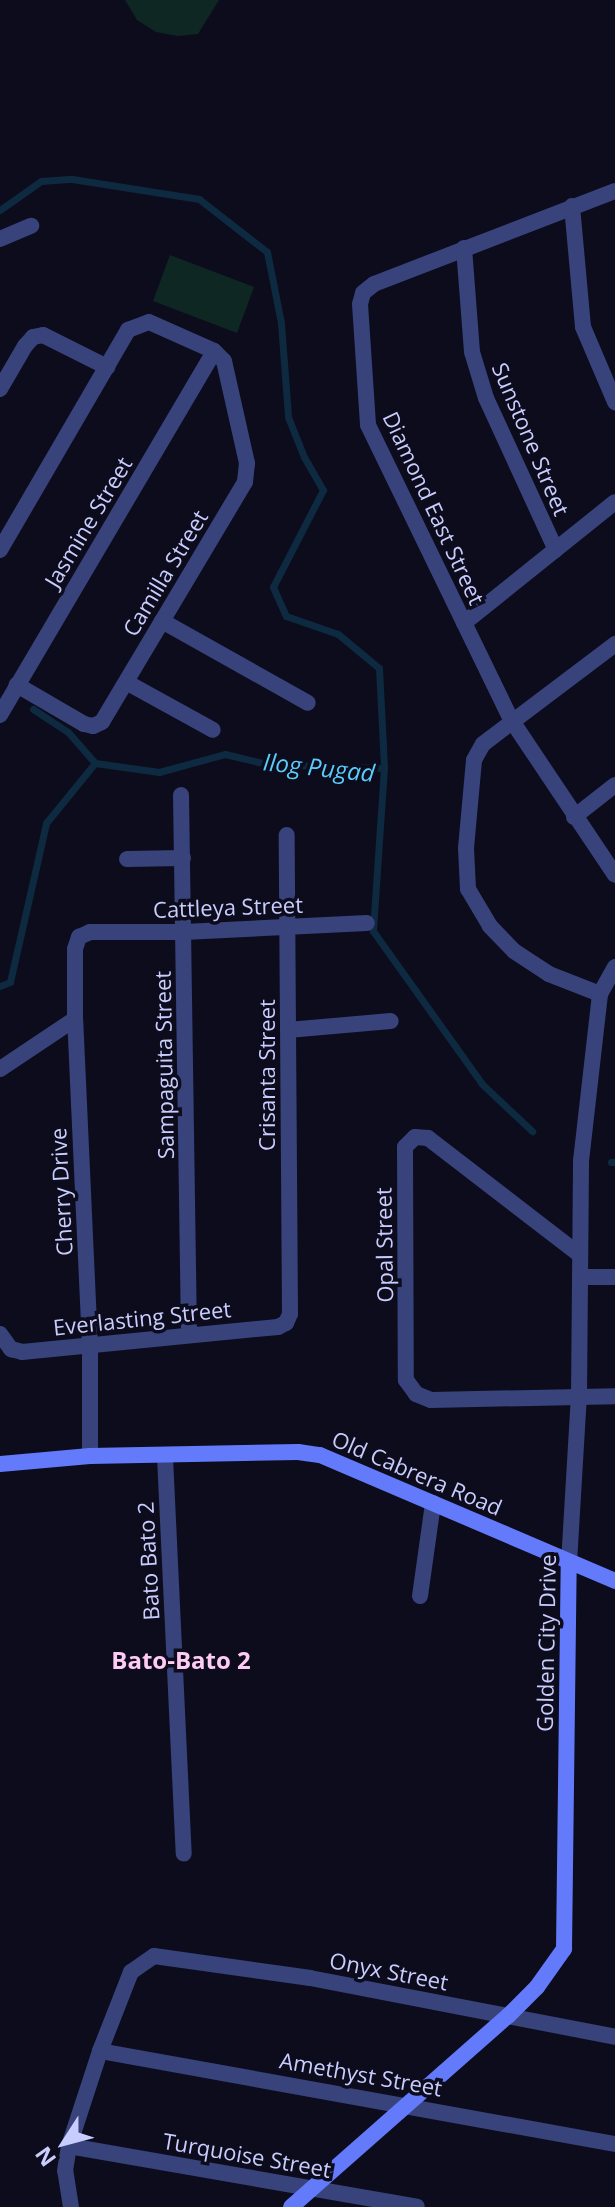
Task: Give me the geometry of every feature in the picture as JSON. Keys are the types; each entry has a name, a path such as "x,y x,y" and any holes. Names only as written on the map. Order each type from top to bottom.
{"street":[{"name":"Diamond East Street","path":"615,191 374,284 363,293 360,304 368,425 512,721 615,875"},
{"path":"572,206 583,327 615,402"},
{"path":"0,239 31,226"},
{"name":"Sunstone Street","path":"464,248 472,352 482,387 556,550"},
{"path":"0,550 128,330 138,323 161,326 214,351"},
{"path":"0,389 33,337 43,335 107,367"},
{"name":"Camilla Street","path":"17,685 93,726 102,722 245,482 247,463 229,375 224,361 214,351"},
{"name":"Jasmine Street","path":"0,715 214,351"},
{"path":"464,623 615,502"},
{"path":"162,621 308,703"},
{"path":"600,994 549,974 514,951 490,926 468,889 466,848 474,760 483,744 615,644"},
{"path":"126,682 213,730"},
{"path":"574,817 615,785"},
{"name":"Sampaguita Street","path":"181,795 189,1335"},
{"name":"Crisanta Street","path":"287,835 290,1314"},
{"path":"127,859 183,858"},
{"name":"Cattleya Street","path":"90,932 184,932 367,923"},
{"name":"Cherry Drive","path":"90,932 79,937 75,949 75,1019 90,1346 90,1456"},
{"name":"Golden City Drive","path":"291,2207 508,2016 537,1987 564,1949 569,1563 579,1395 581,1161 600,994 615,967"},
{"path":"0,1069 75,1019"},
{"path":"288,1030 391,1021"},
{"name":"Opal Street","path":"579,1395 431,1400 416,1394 406,1380 405,1147 415,1137 428,1138 580,1255"},
{"path":"580,1277 615,1277"},
{"name":"Everlasting Street","path":"0,1334 11,1349 22,1352 278,1327 286,1323 290,1314"},
{"path":"579,1395 615,1396"},
{"name":"Old Cabrera Road","path":"0,1464 90,1456 165,1457 298,1452 320,1455 615,1581"},
{"name":"Bato Bato 2","path":"165,1457 184,1854"},
{"path":"420,1596 433,1503"},
{"name":"Onyx Street","path":"100,2051 131,1972 154,1956 310,1978 615,2037"},
{"path":"71,2207 65,2171 69,2146 100,2051"},
{"name":"Amethyst Street","path":"100,2051 407,2104 615,2144"},
{"name":"Turquoise Street","path":"69,2146 417,2207"}],"green space":[{"path":"125,0 219,0 198,34 178,36 156,32 137,20"},
{"path":"170,255 254,287 237,333 153,301"}],"waterway":[{"path":"0,210 41,181 72,179 199,199 267,252 281,323 288,417 304,457 323,490 273,587 286,616 338,634 379,668 384,768"},
{"path":"33,709 68,732 95,763"},
{"name":"Ilog Pugad","path":"0,986 10,982 46,823 95,763 159,772 225,754 267,764 384,768 373,931 482,1084 532,1131"}],"district":[{"name":"Bato-Bato 2","path":"181,1660"}]}
